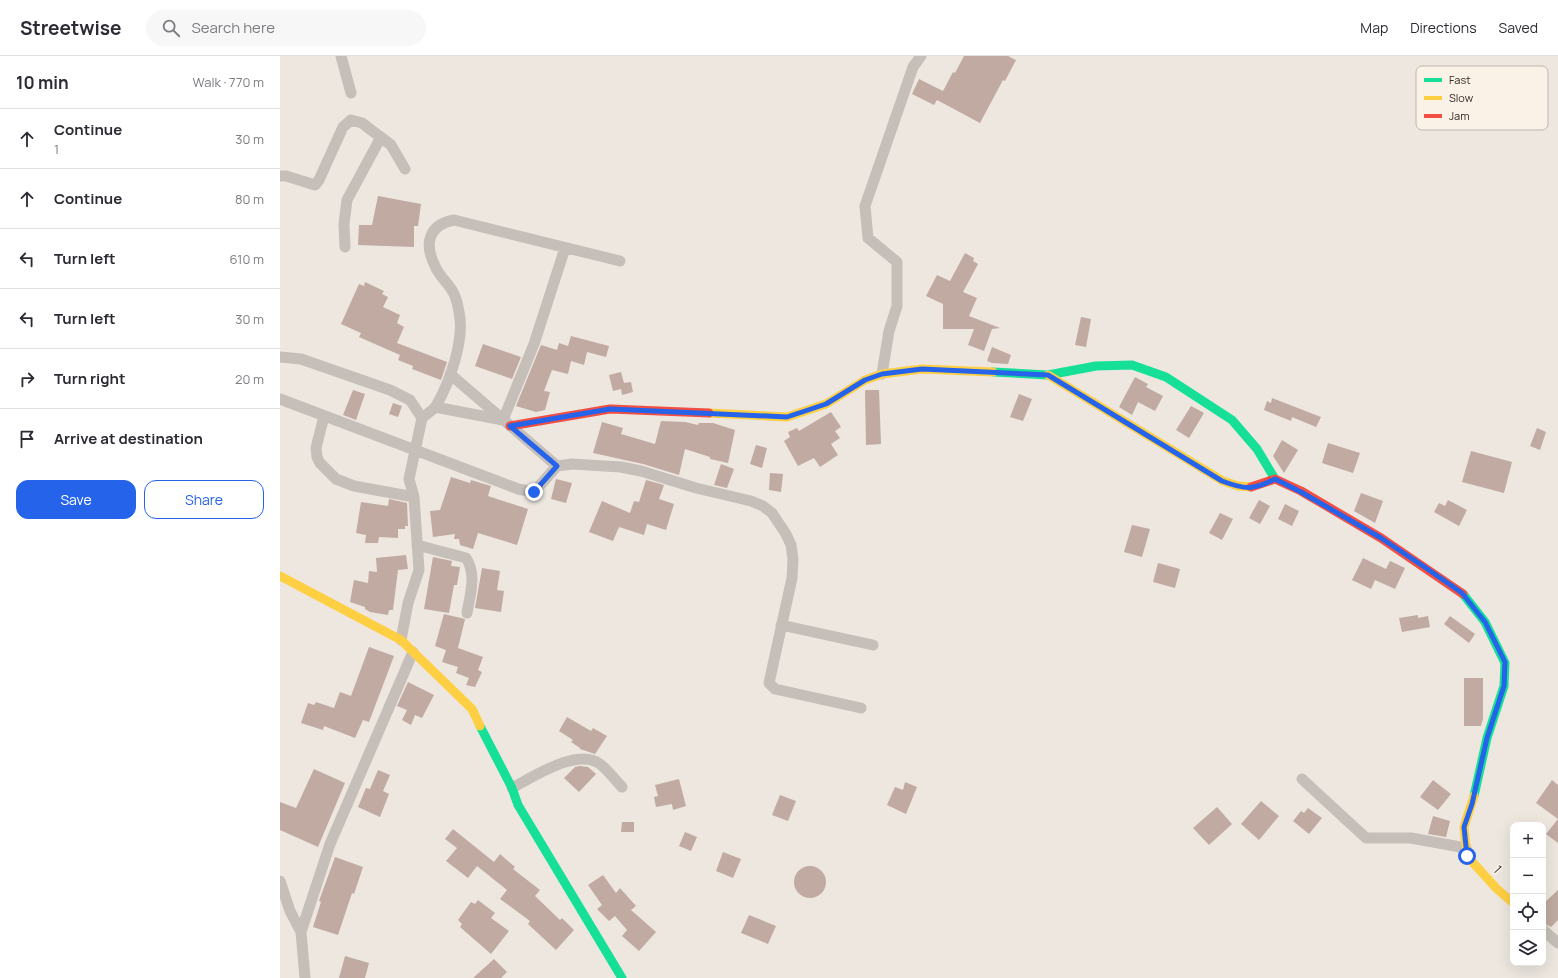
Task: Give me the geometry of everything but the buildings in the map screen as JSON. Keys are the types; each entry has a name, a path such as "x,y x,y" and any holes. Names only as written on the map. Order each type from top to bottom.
{"street":[{"path":"340,56 351,93"},
{"path":"882,374 889,331 897,306 897,262 868,238 864,206 913,67 921,56"},
{"path":"280,176 286,176 315,185 319,180 343,127 351,120 362,124 391,145 405,168"},
{"path":"345,247 344,224 346,200 381,138"},
{"path":"400,640 408,603 419,570 414,497 409,479 414,450 422,418 435,407 450,374 457,354 461,328 459,313 453,293 435,266 429,245 432,232 442,223 454,220 620,261"},
{"path":"506,423 534,344 565,248"},
{"path":"280,357 301,359 390,390 410,400 422,418"},
{"path":"435,407 506,423 610,409 787,417 826,404 865,380 882,374 922,369 1048,375 1096,366 1132,366 1166,376 1232,420 1257,450 1275,479 1257,488 1239,487 1222,481 1048,375"},
{"path":"450,374 557,466"},
{"path":"280,399 518,489 534,492 557,466 572,464 621,467 641,471 763,506 772,513 786,534 791,545 793,559 792,578 769,683 775,689 861,708"},
{"path":"324,416 316,448 317,457 320,463 336,479 354,486 414,497"},
{"name":"1","path":"1275,479 1301,492 1374,534 1426,568 1462,593 1485,622 1505,662 1504,686 1487,738 1472,804 1464,827 1467,856 1496,888 1510,900"},
{"path":"417,545 466,558 471,565 472,579 467,613"},
{"path":"280,576 400,640 472,709 512,788 518,805 622,978"},
{"path":"781,625 873,645"},
{"path":"301,932 330,844 413,652"},
{"path":"512,788 545,771 576,758 588,759 600,764 622,787"},
{"path":"1302,779 1366,838 1411,838 1466,848"},
{"path":"280,881 290,911 301,932 305,978"},
{"path":"1546,933 1558,943"}],"traffic: fast":[{"path":"993,372 1048,375 1096,366 1132,365 1166,377 1232,420 1257,449 1275,479"},
{"path":"1463,594 1485,622 1505,663 1504,686 1487,738 1474,796"},
{"path":"480,726 512,788 518,805 622,978"}],"traffic: slow":[{"path":"709,413 787,417 826,404 865,380 882,374 922,369 993,372"},
{"path":"1048,375 1223,481 1238,486 1251,487"},
{"path":"280,576 401,640 472,709 480,726"},
{"path":"1474,796 1464,827 1467,856 1496,888 1510,900"}],"traffic: jam":[{"path":"510,426 610,409 709,413"},
{"path":"1251,487 1275,479 1301,491 1381,538 1463,594"}],"route":[{"path":"534,492 543,484 557,466 510,426 610,409 787,417 826,404 865,380 882,374 922,369 1048,375 1179,453 1222,481 1239,487 1257,488 1275,479 1301,492 1381,538 1462,593 1485,622 1505,662 1504,686 1487,738 1472,804 1464,827 1467,856"}]}
